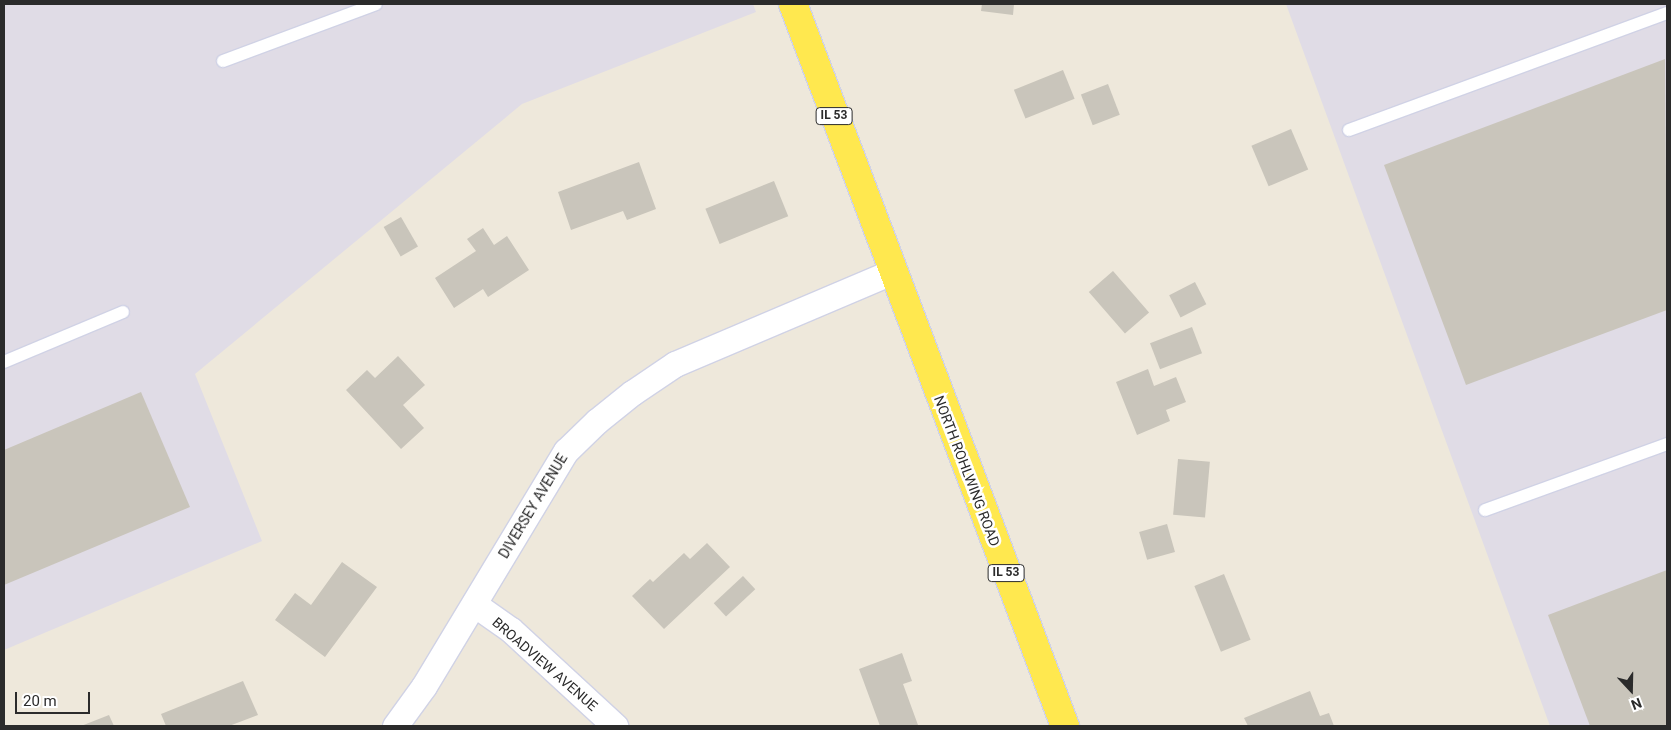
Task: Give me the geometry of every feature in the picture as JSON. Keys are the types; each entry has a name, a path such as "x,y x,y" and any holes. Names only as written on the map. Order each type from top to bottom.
{"main road":[{"name":"IL 53","path":"793,4 892,272"},
{"name":"NORTH ROHLWING ROAD","path":"892,272 1065,726"}],"street":[{"name":"DIVERSEY AVENUE","path":"395,726 474,604 566,451 632,393 675,364 706,348 892,272"},
{"name":"BROADVIEW AVENUE","path":"474,604 511,630 615,726"}],"lane":[{"path":"223,61 376,4"},
{"path":"1349,130 1667,13"},
{"path":"4,362 123,312"},
{"path":"1485,510 1667,444"}],"shaded area":[{"path":"4,4 753,4 756,12 522,104 195,374 262,541 4,650"},
{"path":"1286,4 1667,4 1667,726 1550,726"}],"building":[{"path":"982,4 1014,4 1013,15 981,11"},
{"path":"1665,59 1667,310 1466,385 1384,165"},
{"path":"1063,70 1075,99 1025,119 1014,90"},
{"path":"1108,84 1120,115 1093,125 1081,94"},
{"path":"1291,129 1308,170 1269,186 1251,146"},
{"path":"639,162 656,209 627,220 623,211 571,230 558,192"},
{"path":"774,181 788,216 720,244 705,209"},
{"path":"401,217 418,246 401,256 384,227"},
{"path":"483,228 494,245 507,236 529,270 488,297 483,289 454,308 435,278 476,251 467,239"},
{"path":"1113,271 1149,313 1125,334 1089,292"},
{"path":"1195,282 1206,304 1181,317 1169,295"},
{"path":"1192,327 1202,353 1160,369 1150,343"},
{"path":"398,356 425,385 403,405 424,428 401,449 346,390 367,370 375,378"},
{"path":"1148,369 1154,386 1176,377 1186,402 1166,410 1170,421 1137,435 1116,382"},
{"path":"141,392 190,507 4,585 4,450"},
{"path":"1178,459 1210,462 1205,518 1173,515"},
{"path":"1167,524 1175,552 1147,560 1139,532"},
{"path":"707,543 730,567 664,629 632,596 650,579 653,582 684,553 690,559"},
{"path":"342,562 377,587 325,657 275,620 295,593 311,605"},
{"path":"1667,570 1667,726 1590,726 1548,615"},
{"path":"1224,574 1251,640 1221,652 1194,586"},
{"path":"743,576 755,589 726,616 714,603"},
{"path":"902,653 912,681 903,684 918,725 880,726 859,669"},
{"path":"243,681 258,715 229,726 166,726 161,714"},
{"path":"1310,691 1320,716 1329,713 1334,726 1248,726 1244,718"},
{"path":"109,715 114,726 81,726"}]}
